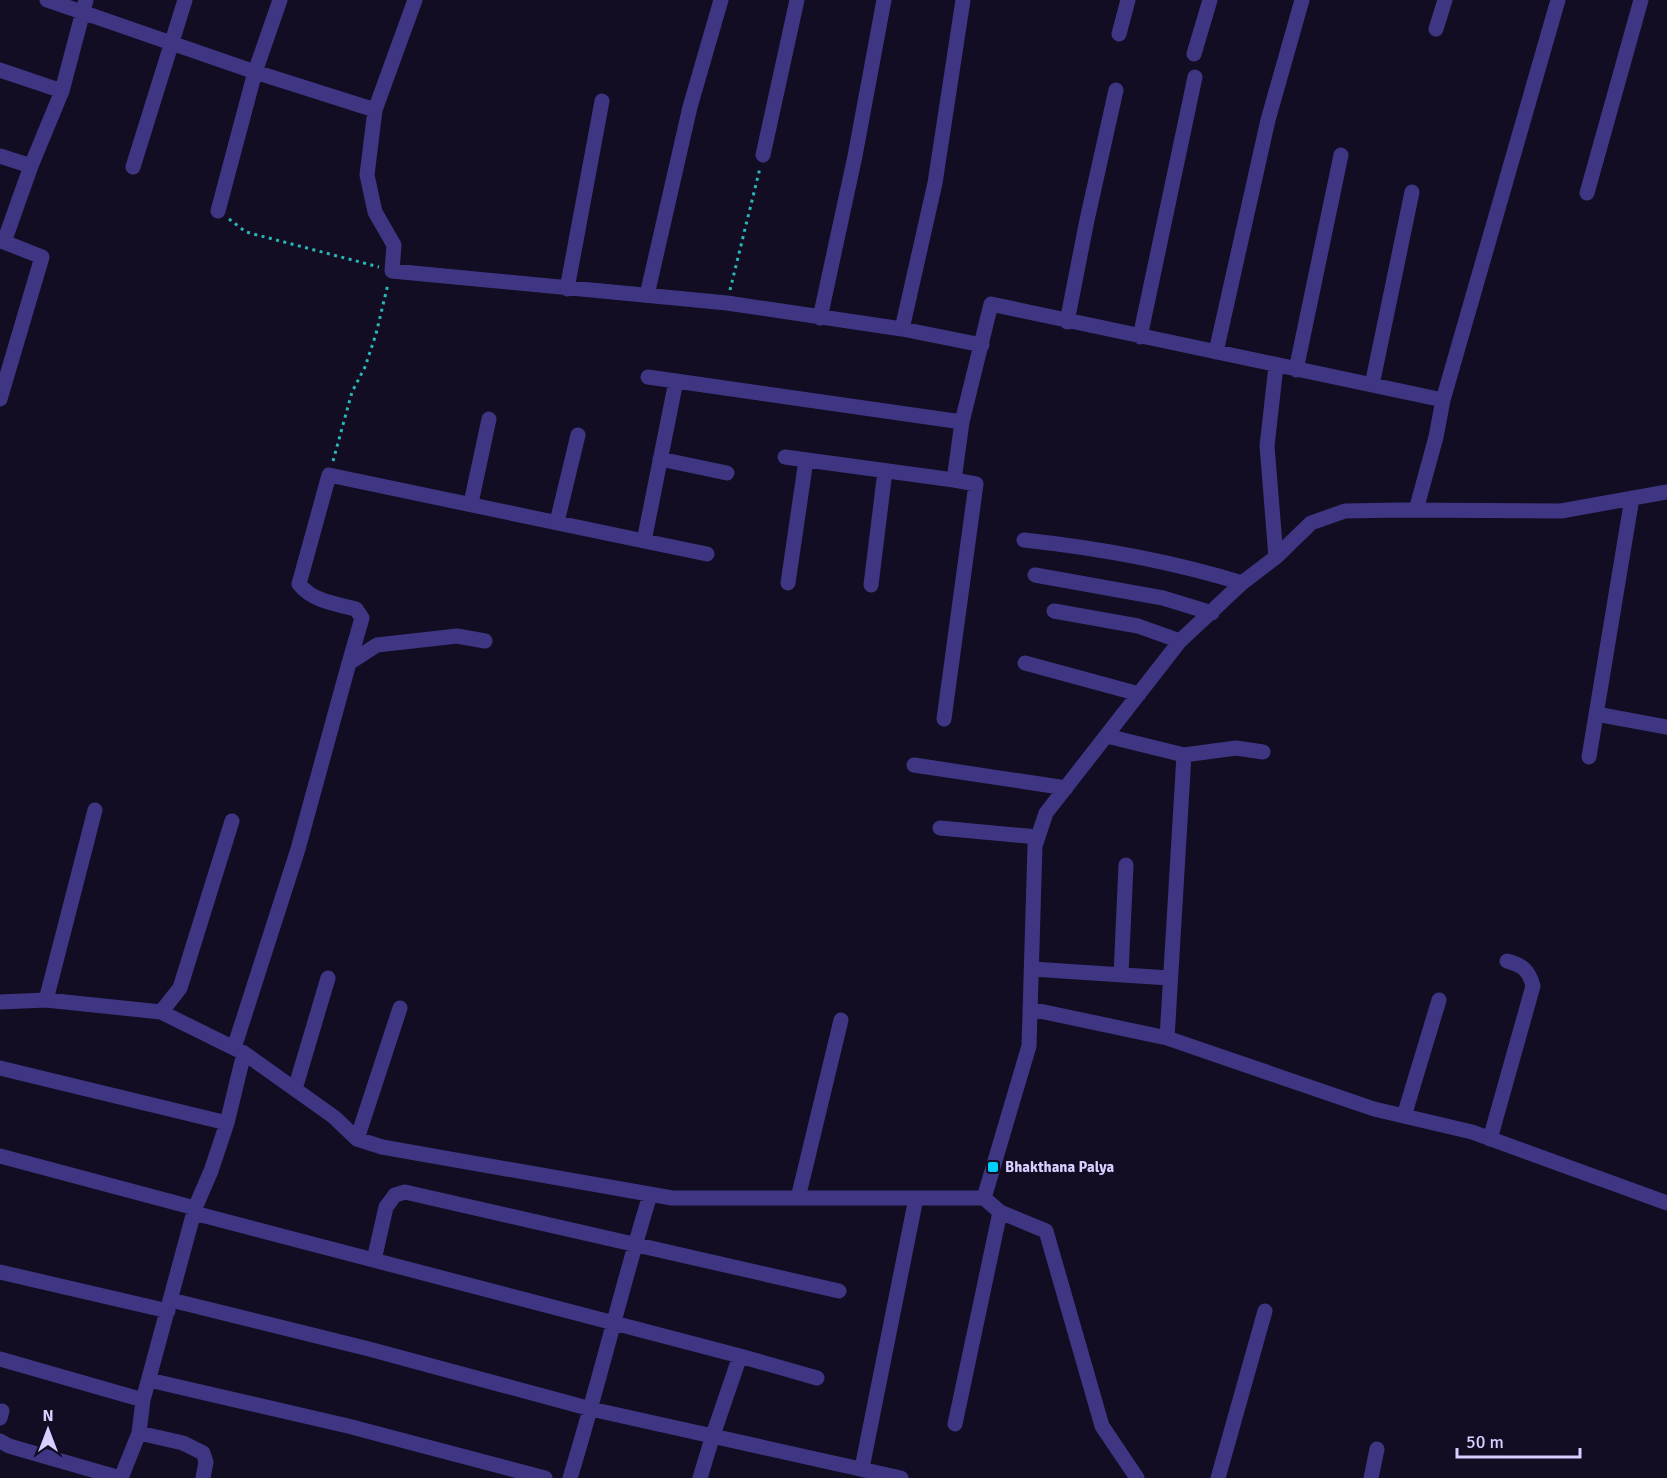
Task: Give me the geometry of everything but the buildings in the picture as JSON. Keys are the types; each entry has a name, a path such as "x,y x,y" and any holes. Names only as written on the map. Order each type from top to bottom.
{"street":[{"path":"47,0 84,6 171,42 255,72 375,110"},
{"path":"133,167 185,0"},
{"path":"218,211 255,72 280,0"},
{"path":"415,0 375,110 367,175 375,212 394,245 392,271 727,303 902,329 982,345"},
{"path":"647,295 690,107 722,0"},
{"path":"763,155 797,0"},
{"path":"820,318 855,156 884,0"},
{"path":"902,329 935,183 963,0"},
{"path":"1119,34 1128,0"},
{"path":"1194,54 1210,0"},
{"path":"1216,352 1268,120 1302,0"},
{"path":"1436,29 1445,0"},
{"path":"1416,510 1436,437 1443,400 1558,0"},
{"path":"1587,193 1641,0"},
{"path":"0,399 42,257 2,242 62,91 84,6"},
{"path":"0,70 62,91"},
{"path":"1140,337 1195,77"},
{"path":"1067,322 1116,90"},
{"path":"567,289 602,101"},
{"path":"1296,370 1341,155"},
{"path":"0,156 31,166"},
{"path":"1372,385 1412,192"},
{"path":"954,480 962,422 991,304 1067,322 1443,400"},
{"path":"1276,366 1267,446 1276,557"},
{"path":"648,377 962,422"},
{"path":"644,540 676,381"},
{"path":"471,503 489,419"},
{"path":"557,522 578,435"},
{"path":"785,457 976,484 944,718"},
{"path":"660,459 727,473"},
{"path":"788,583 806,460"},
{"path":"871,585 885,471"},
{"path":"0,1441 9,1446 121,1478 139,1433 143,1400 195,1210 227,1123 239,1051 362,618 356,609 306,593 299,584 329,475 707,554"},
{"path":"984,1198 1029,1046 1035,846 1046,813 1180,641 1242,583 1276,557 1311,524 1345,512 1416,510 1561,512 1667,492"},
{"path":"1589,757 1632,498"},
{"path":"1024,540 1091,547 1203,571 1242,583"},
{"path":"1035,575 1163,598 1212,613"},
{"path":"1054,611 1138,626 1180,641"},
{"path":"349,663 376,645 457,636 485,641"},
{"path":"1025,663 1139,694"},
{"path":"1596,714 1667,727"},
{"path":"1107,736 1184,755 1236,748 1263,752"},
{"path":"1167,1038 1184,755"},
{"path":"914,765 1066,788"},
{"path":"46,1000 95,810"},
{"path":"161,1012 180,988 232,821"},
{"path":"940,828 1038,837"},
{"path":"1121,975 1126,865"},
{"path":"1490,1138 1533,986 1530,974 1520,964 1507,961"},
{"path":"1032,969 1169,978"},
{"path":"295,1089 328,978"},
{"path":"0,1002 46,1000 161,1012 239,1051 334,1117 357,1138 382,1147 672,1198 984,1198 1000,1212 1046,1231 1102,1426 1137,1478"},
{"path":"1404,1116 1439,1000"},
{"path":"357,1138 400,1008"},
{"path":"1030,1009 1167,1038 1363,1105 1472,1132 1667,1203"},
{"path":"798,1198 841,1020"},
{"path":"0,1068 227,1123"},
{"path":"0,1156 374,1260 614,1322 817,1378"},
{"path":"374,1260 386,1207 395,1195 405,1192 839,1291"},
{"path":"570,1478 650,1195"},
{"path":"862,1468 916,1198"},
{"path":"955,1424 1000,1212"},
{"path":"0,1272 169,1305 380,1352 591,1409 901,1478"},
{"path":"1218,1478 1264,1311"},
{"path":"700,1478 740,1356"},
{"path":"0,1359 143,1400"},
{"path":"149,1380 348,1426 545,1478"},
{"path":"139,1433 183,1443 203,1453 206,1462 202,1478"},
{"path":"1371,1478 1377,1449"}],"path":[{"path":"727,303 763,155"},
{"path":"218,211 246,232 392,271 376,333 365,367 352,392 329,475"}],"place":[{"name":"Bhakthana Palya","path":"993,1167"}]}
